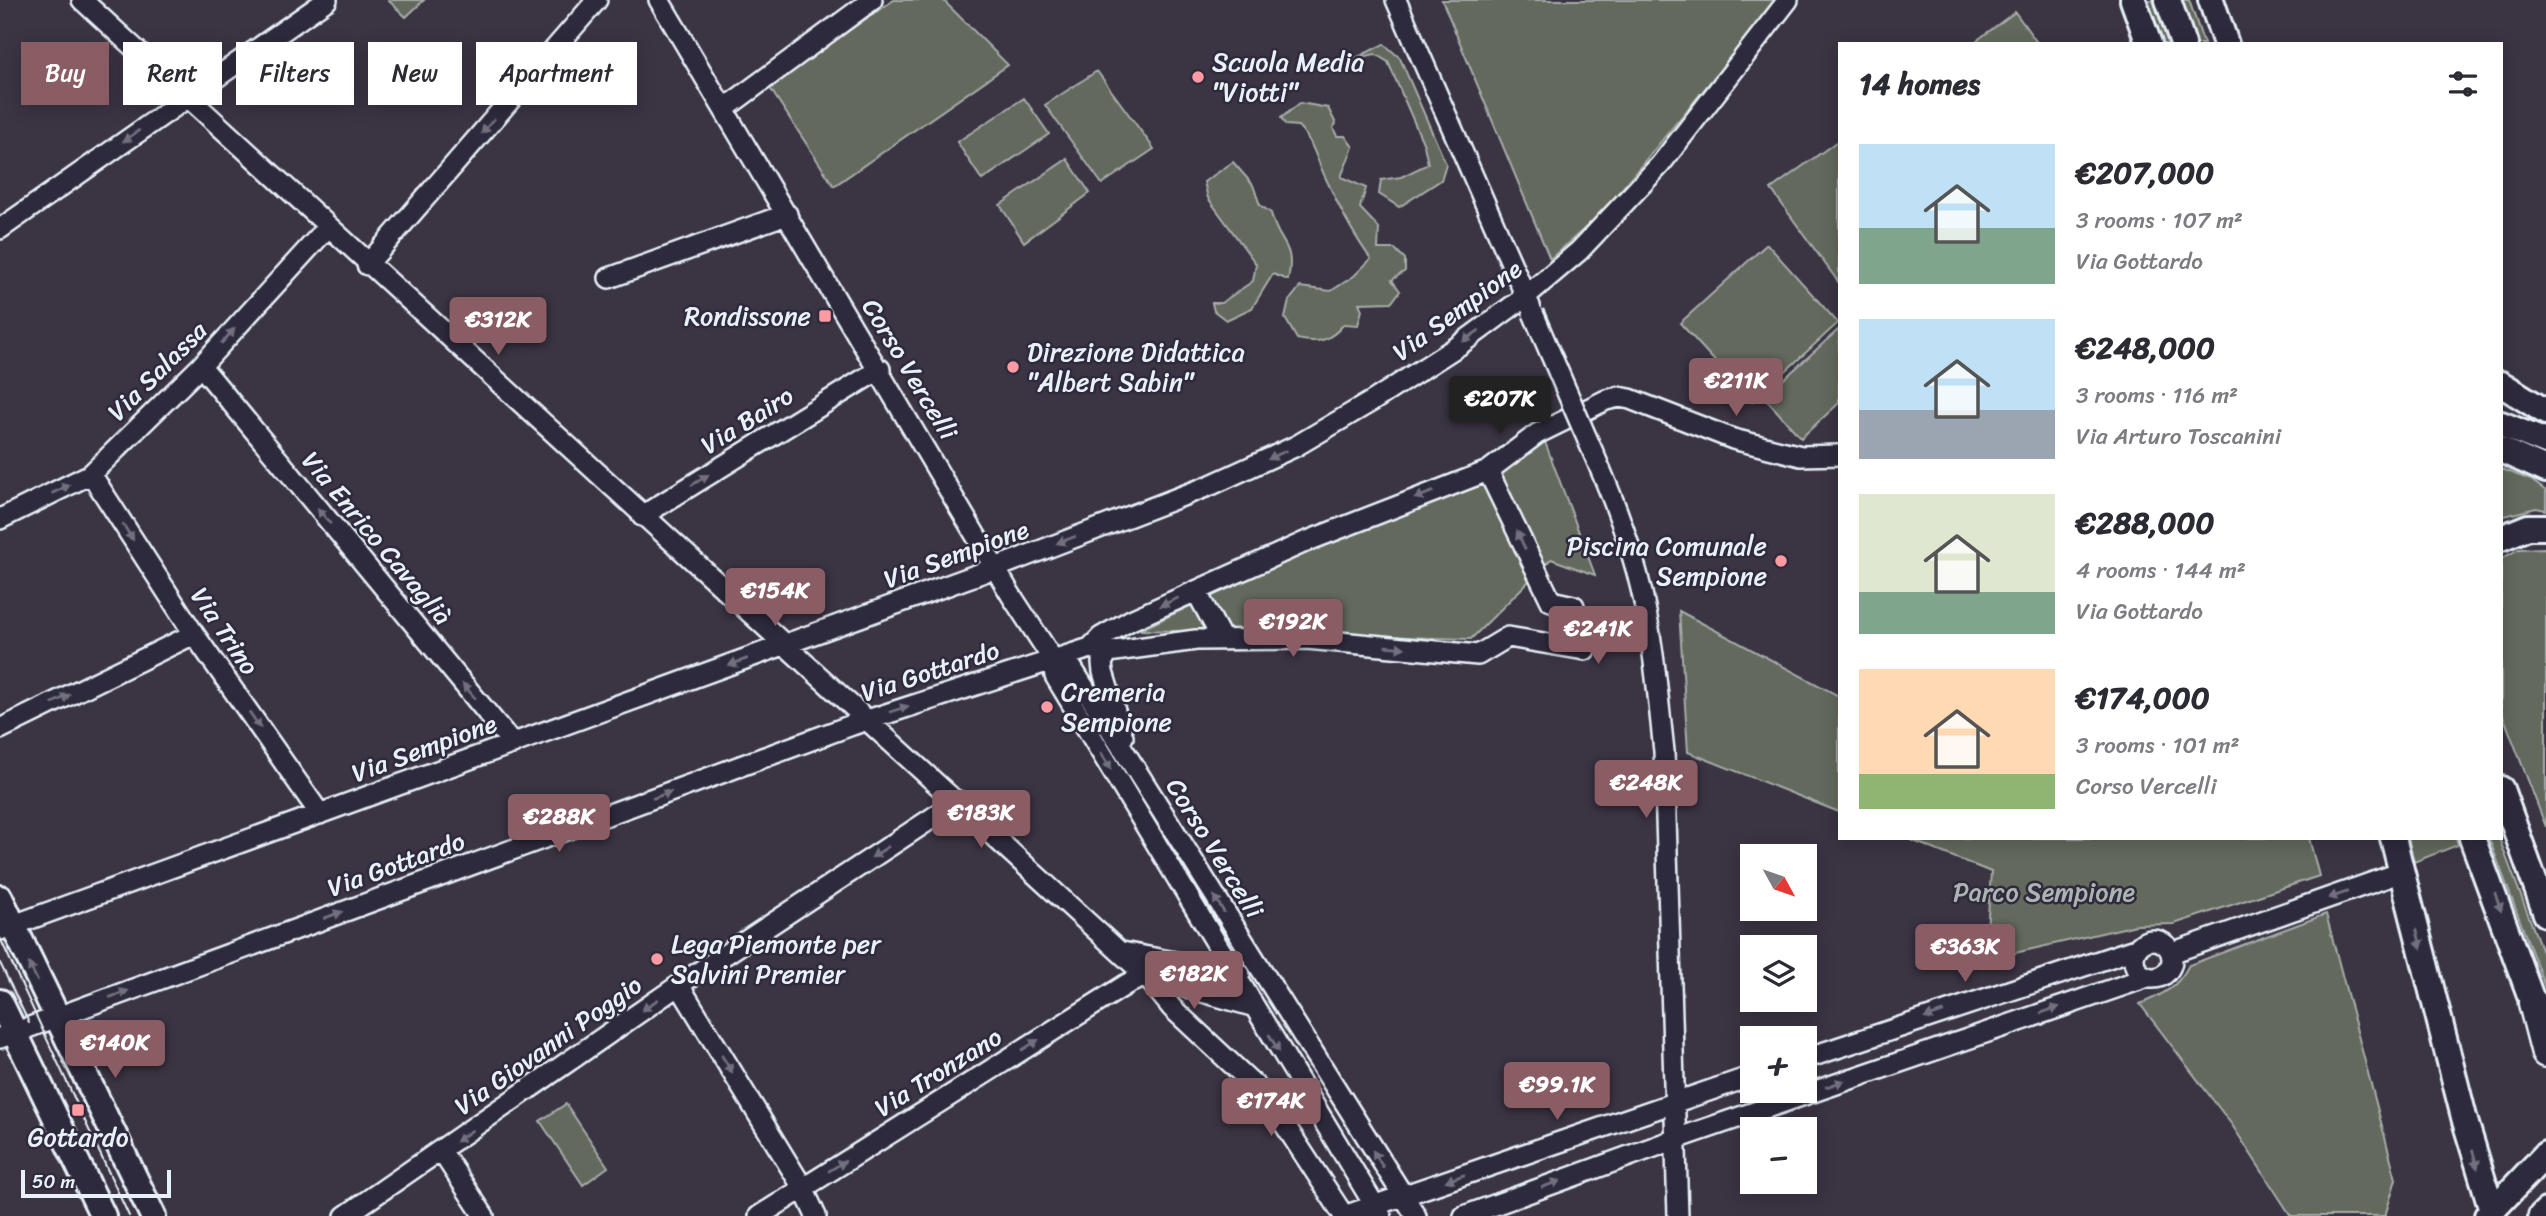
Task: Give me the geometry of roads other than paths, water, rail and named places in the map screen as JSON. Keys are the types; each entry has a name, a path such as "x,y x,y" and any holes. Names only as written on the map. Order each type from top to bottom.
{"highway":[{"path":"2533,1003 2546,1054"}],"main road":[{"path":"2133,0 2148,42"},
{"path":"2168,0 2182,42"},
{"path":"2211,0 2225,42"},
{"path":"2503,385 2545,408"},
{"path":"2508,426 2546,442"},
{"path":"2503,451 2546,470"},
{"path":"2503,537 2528,527 2546,527"},
{"path":"2503,795 2546,914"},
{"path":"2394,840 2465,1121 2493,1209 2546,1154"},
{"path":"2473,840 2533,1003"},
{"path":"0,898 6,929 92,1083 153,1216"},
{"path":"0,1002 7,1035 103,1216"},
{"path":"2541,1216 2546,1211"}],"street":[{"path":"82,0 127,42"},
{"path":"222,73 327,0"},
{"path":"367,265 597,0"},
{"name":"Corso Vercelli","path":"659,0 880,369 995,568 1052,658 1055,676 1378,1211"},
{"path":"724,108 872,0"},
{"path":"1396,0 1583,427 1628,541 1642,592 1657,681 1664,751 1678,1216"},
{"name":"Via Sempione","path":"6,929 995,568 1211,485 1283,452 1529,305 1637,192 1788,0"},
{"path":"0,229 176,105"},
{"path":"196,105 367,265 783,646 958,801 1146,976 1166,1002 1271,1102 1344,1216 1378,1211 1401,1196 1740,1080"},
{"path":"610,278 787,214"},
{"name":"Via Salassa","path":"0,519 91,474 201,366 327,228"},
{"name":"Via Enrico Cavaglià","path":"201,366 513,744"},
{"name":"Via Bairo","path":"642,516 880,369"},
{"name":"Via Gottardo","path":"1099,650 1101,636 1130,620 1305,542 1488,471 1537,434 1606,400 1619,397 1733,439 1801,456 1838,455"},
{"path":"2508,426 2545,408"},
{"name":"Via Gottardo","path":"7,1035 866,720 1052,658 1099,650 1222,639 1307,639 1478,655 1508,637 1585,650 1574,606 1551,601 1488,471"},
{"name":"Via Trino","path":"91,474 194,634 320,814"},
{"path":"1196,591 1222,639"},
{"path":"0,729 194,634"},
{"path":"1099,650 1103,672 1123,734 1125,752"},
{"name":"Corso Vercelli","path":"1052,658 1072,668 1416,1216"},
{"name":"Via Giovanni Poggio","path":"345,1216 442,1152 679,985 958,801"},
{"path":"2171,953 2402,872"},
{"path":"1464,1216 1676,1139 2148,977 2165,974 2171,964 2171,953 2164,943 2153,940 2138,948 1817,1055"},
{"path":"2138,948 2134,958 2136,968 2148,977"},
{"path":"1121,952 1234,975 1261,972"},
{"path":"1146,976 1252,1006"},
{"name":"Via Tronzano","path":"759,1216 1127,984 1146,976"},
{"path":"679,985 803,1188 816,1216"},
{"path":"442,1152 484,1216"}],"tram line":[{"path":"0,938 129,1216"},
{"path":"0,963 29,1023"}],"place":[{"name":"Scuola Media \"Viotti\"","path":"1198,77"},
{"name":"Rondissone","path":"825,316"},
{"name":"Direzione Didattica \"Albert Sabin\"","path":"1013,367"},
{"name":"Piscina Comunale Sempione","path":"1781,561"},
{"name":"Cremeria Sempione","path":"1047,707"},
{"name":"Lega Piemonte per Salvini Premier","path":"657,959"},
{"name":"Gottardo","path":"78,1110"}],"park label":[{"name":"Parco Sempione","path":"2044,892"}]}
